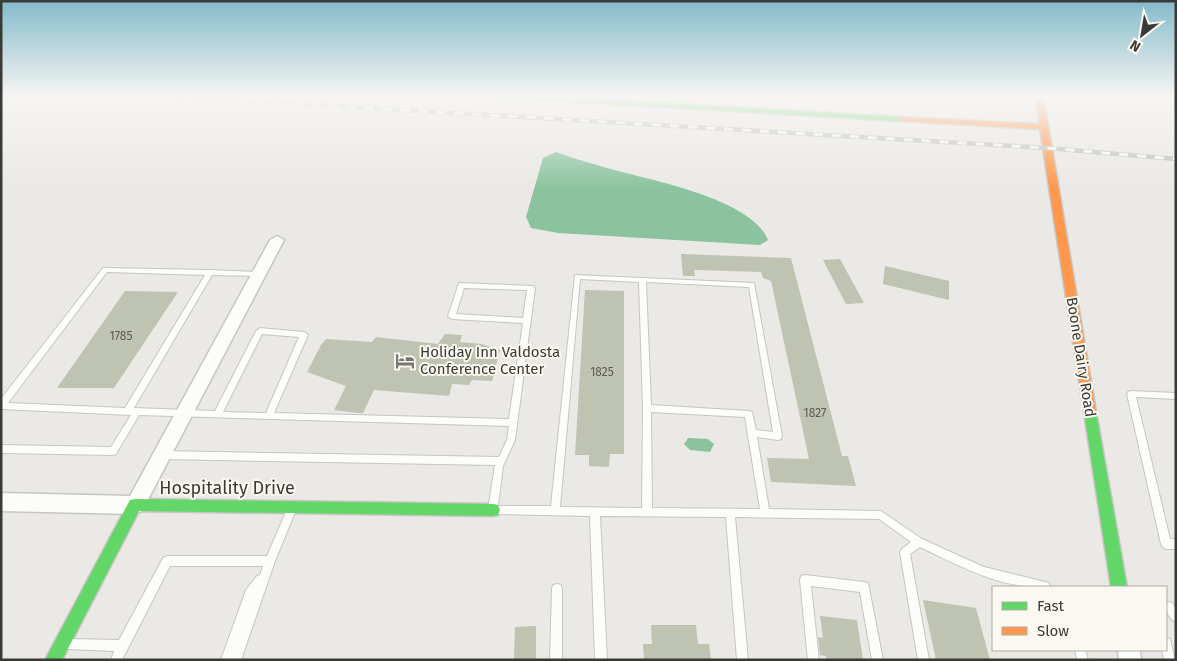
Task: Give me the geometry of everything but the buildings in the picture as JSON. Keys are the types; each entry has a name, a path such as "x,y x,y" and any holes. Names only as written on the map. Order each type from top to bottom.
{"street":[{"path":"1024,126 1044,127"},
{"name":"Boone Dairy Road","path":"1044,127 1118,586"},
{"path":"53,660 277,240"},
{"path":"1,502 135,505"},
{"name":"Hospitality Drive","path":"135,505 493,510"}],"lane":[{"path":"1,406 105,270 259,274"},
{"path":"1,448 113,451 132,412 210,272"},
{"path":"555,510 577,277 752,285 778,436 752,433"},
{"path":"642,280 647,408 647,512"},
{"path":"527,321 452,316 461,285 531,288 527,321 511,440 502,461 493,510 881,515 919,542 983,572 1041,586"},
{"path":"217,415 260,331 304,335 268,416"},
{"path":"1176,396 1131,394 1166,544 1176,544"},
{"path":"1,406 184,414 513,423"},
{"path":"647,408 749,414 765,513"},
{"path":"162,455 502,461"},
{"path":"235,660 265,573 292,506"},
{"path":"595,511 601,660"},
{"path":"730,513 743,660"},
{"path":"919,542 905,552 924,660"},
{"path":"116,660 167,561 270,561"},
{"path":"226,660 250,594 265,573"},
{"path":"814,660 804,580 864,587 878,660"},
{"path":"556,660 557,589"},
{"path":"1170,607 1176,617"},
{"path":"61,644 122,646"},
{"path":"1167,647 1170,660"}],"shaded area":[{"path":"556,152 704,195 744,214 759,226 768,240 760,245 558,233 531,228 526,217 543,158"},
{"path":"688,438 708,439 714,444 710,452 690,450 684,444"}],"railway":[{"path":"672,126 1047,148 1176,159"}],"traffic: fast":[{"path":"1090,412 1119,586"},
{"path":"53,660 135,505 493,510"}],"traffic: slow":[{"path":"1023,126 1044,127"},
{"path":"1044,126 1090,412"}],"place":[{"name":"Holiday Inn Valdosta Conference Center","path":"405,361"}]}
